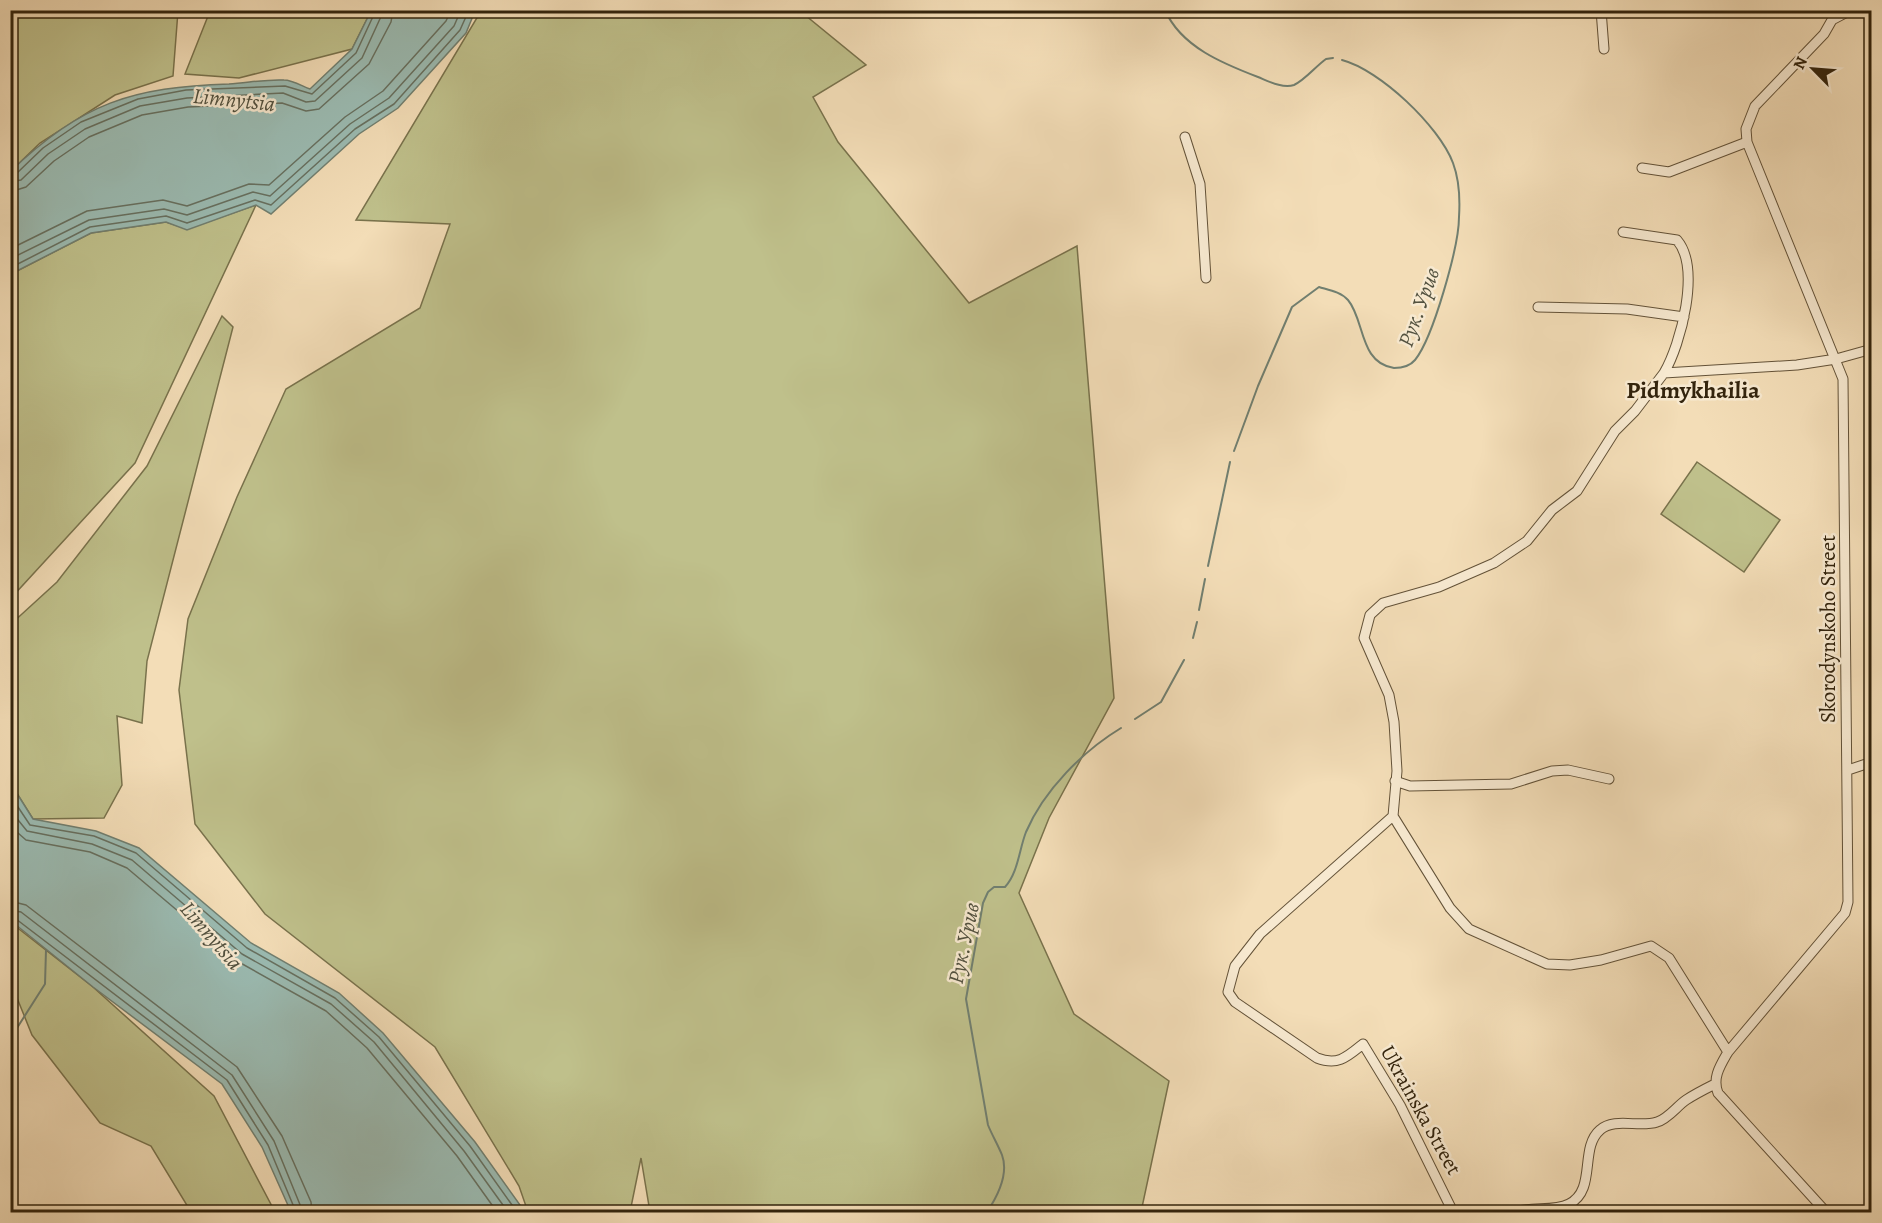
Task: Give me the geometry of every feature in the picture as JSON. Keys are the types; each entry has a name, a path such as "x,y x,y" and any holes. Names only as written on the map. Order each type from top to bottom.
{"street":[{"path":"1601,10 1604,49"},
{"path":"1826,10 1832,20"},
{"path":"1642,168 1669,172 1747,142 1746,129 1755,106 1824,34 1832,20 1851,10"},
{"path":"1185,137 1200,184 1206,278"},
{"name":"Skorodynskoho Street","path":"1715,1084 1717,1074 1728,1052 1845,913 1848,902 1846,438 1843,379 1747,142"},
{"path":"1623,232 1677,240 1683,246 1687,270 1684,317 1675,354 1665,373 1635,411 1615,431 1577,491 1552,510 1527,541 1494,563 1439,587 1383,603 1371,615 1364,638 1389,695 1394,722 1393,816 1450,908 1469,929 1547,964 1570,965 1600,960 1651,946 1668,958 1728,1052"},
{"path":"1538,307 1627,309 1684,317"},
{"path":"1665,373 1797,365 1836,359 1872,349"},
{"path":"1848,770 1872,762"},
{"path":"1395,781 1410,786 1511,784 1552,771 1568,770 1609,779"},
{"name":"Ukrainska Street","path":"1393,816 1260,934 1235,966 1228,992 1234,1002 1317,1058 1330,1063 1342,1061 1363,1044 1400,1105 1454,1212"},
{"path":"1515,1212 1527,1208 1554,1208 1570,1204 1583,1190 1591,1144 1598,1131 1610,1124 1645,1125 1661,1121 1687,1099 1715,1084 1718,1093 1826,1212"}],"green space":[{"path":"11,11 178,11 173,76 115,95 40,143 11,171"},
{"path":"210,11 371,11 352,49 239,78 185,74"},
{"path":"481,11 800,11 866,65 813,97 838,142 969,303 1077,246 1114,698 1049,818 1019,893 1074,1014 1169,1081 1141,1212 650,1212 641,1158 630,1212 528,1212 519,1186 435,1047 265,914 195,824 179,690 188,619 237,497 286,389 420,308 450,224 356,220"},
{"path":"256,205 135,463 11,598 11,274 91,233 166,222 187,229"},
{"path":"222,316 233,327 147,661 142,723 117,716 122,785 104,818 33,819 11,784 11,624 57,582 147,466"},
{"path":"1697,462 1780,520 1744,572 1661,514"},
{"path":"10,922 93,987 214,1096 275,1212 191,1212 151,1146 100,1123 32,1035 11,983"}],"water":[{"name":"Limnytsia","path":"371,11 475,11 466,33 398,108 359,134 271,214 256,205 187,230 166,222 91,233 11,274 11,171 61,129 85,114 110,103 164,89 277,80 290,81 310,89 352,49"},
{"name":"Limnytsia","path":"11,784 33,819 96,831 139,848 251,943 339,993 383,1033 475,1142 525,1212 291,1212 262,1147 222,1084 93,987 11,921"}],"waterway":[{"name":"Рук. Урив","path":"1165,10 1172,23 1192,44 1218,60 1276,84 1294,85 1326,59 1333,58"},
{"name":"Рук. Урив","path":"1234,451 1258,386 1292,307 1319,287 1342,295 1353,308 1364,340 1374,358 1394,368 1408,365 1415,360 1422,349 1444,291 1458,231 1458,183 1453,163 1435,133 1406,101 1373,75 1342,60"},
{"name":"Рук. Урив","path":"1208,566 1230,462"},
{"name":"Рук. Урив","path":"1199,610 1205,579"},
{"name":"Рук. Урив","path":"1193,638 1197,622"},
{"name":"Рук. Урив","path":"1135,719 1161,702 1184,660"},
{"name":"Рук. Урив","path":"987,1212 1001,1185 1004,1162 988,1125 966,999 983,903 988,892 994,887 1005,887 1009,881 1016,868 1026,832 1043,801 1054,787 1079,760 1121,728"},
{"path":"10,1039 45,984 46,950"}],"district":[{"name":"Pidmykhailia","path":"1693,390"}]}
